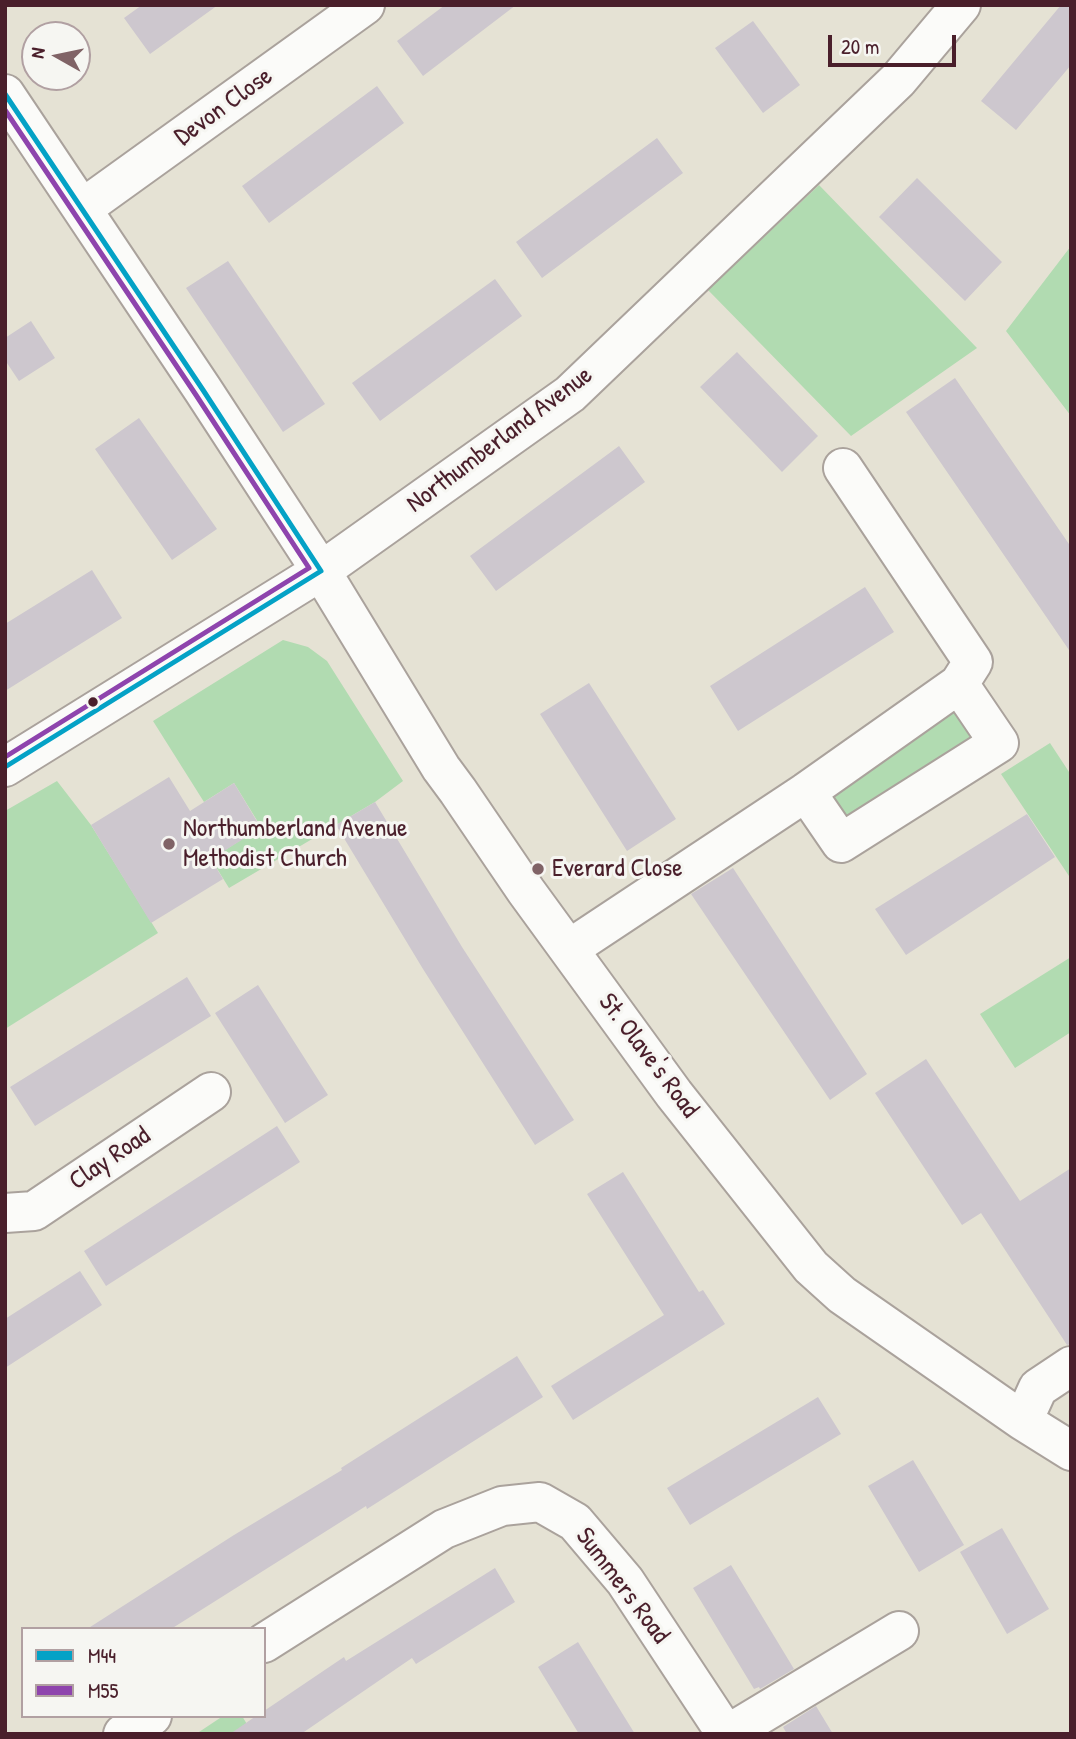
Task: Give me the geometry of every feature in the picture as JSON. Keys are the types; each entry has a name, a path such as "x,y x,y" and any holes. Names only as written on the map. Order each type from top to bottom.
{"street":[{"name":"Devon Close","path":"83,208 365,5"},
{"name":"Northumberland Avenue","path":"5,767 321,571 570,394 898,80 961,5"},
{"name":"St. Olave's Road","path":"5,94 321,571 441,768 526,891 674,1094 811,1267 842,1295 1023,1422 1071,1451"},
{"path":"569,949 806,792 958,684 973,662 843,468"},
{"path":"806,792 841,844 999,743 958,684"},
{"name":"Clay Road","path":"5,1213 34,1211 211,1092"},
{"path":"1023,1422 1038,1388 1071,1366"},
{"name":"Summers Road","path":"266,1642 444,1530 502,1506 540,1502 575,1522 625,1581 727,1734"},
{"path":"727,1734 899,1631"},
{"path":"123,1734 149,1718"}],"green space":[{"path":"819,185 977,348 851,436 708,290"},
{"path":"1071,246 1071,416 1006,331"},
{"path":"283,640 308,647 327,661 403,781 375,802 229,888 211,859 261,827 234,783 204,802 153,721"},
{"path":"953,706 975,740 850,824 828,790"},
{"path":"1050,743 1071,775 1071,879 1001,774"},
{"path":"57,781 91,825 158,933 5,1029 5,811"},
{"path":"1071,957 1071,1032 1015,1068 980,1014"},
{"path":"220,1718 243,1718 253,1734 196,1734"}],"building":[{"path":"142,5 218,5 150,54 124,18"},
{"path":"445,5 516,5 423,76 397,41"},
{"path":"1061,5 1071,5 1071,65 1016,130 981,101"},
{"path":"753,21 800,85 763,113 715,48"},
{"path":"377,86 404,123 269,223 242,186"},
{"path":"657,138 683,173 542,278 516,242"},
{"path":"917,178 1002,262 965,301 879,217"},
{"path":"228,261 325,404 283,432 186,288"},
{"path":"495,279 522,316 380,421 352,383"},
{"path":"31,321 55,358 19,381 5,360 5,338"},
{"path":"737,352 818,436 782,472 700,387"},
{"path":"955,378 1071,547 1071,653 906,412"},
{"path":"139,418 217,529 172,560 95,449"},
{"path":"619,446 645,482 496,591 470,556"},
{"path":"92,570 122,618 5,691 5,624"},
{"path":"865,587 894,632 738,731 710,686"},
{"path":"589,683 676,819 627,851 540,714"},
{"name":"Northumberland Avenue Methodist Church","path":"169,777 190,811 234,783 261,828 211,859 223,879 151,923 91,825"},
{"path":"375,802 462,947 574,1120 535,1145 423,969 336,825"},
{"path":"1027,814 1055,857 906,955 875,909"},
{"path":"733,868 867,1074 830,1100 691,894"},
{"path":"187,977 211,1016 35,1126 10,1087"},
{"path":"258,985 328,1095 285,1123 215,1013"},
{"path":"926,1059 1020,1201 1071,1168 1071,1344 1067,1345 981,1213 962,1225 875,1093"},
{"path":"277,1126 300,1162 106,1286 84,1251"},
{"path":"623,1172 699,1292 703,1290 725,1324 573,1420 551,1386 664,1315 587,1194"},
{"path":"80,1271 102,1305 5,1368 5,1319"},
{"path":"517,1356 543,1397 174,1627 90,1627 342,1470 341,1468"},
{"path":"818,1397 841,1434 690,1525 667,1488"},
{"path":"913,1460 964,1545 919,1572 868,1486"},
{"path":"1002,1528 1049,1609 1007,1634 960,1552"},
{"path":"731,1565 794,1669 760,1689 754,1689 693,1588"},
{"path":"495,1568 515,1602 416,1664 412,1658 301,1734 230,1734 253,1718 266,1718 266,1710 344,1657 346,1661"},
{"path":"578,1642 635,1734 579,1734 538,1667"},
{"path":"816,1706 833,1734 787,1734 783,1727"}],"transit line":[{"name":"M44","path":"5,94 321,571 5,767"},
{"name":"M55","path":"5,110 309,568 5,757"}],"place":[{"name":"Northumberland Avenue Methodist Church","path":"169,844"},
{"name":"Everard Close","path":"538,869"}]}
